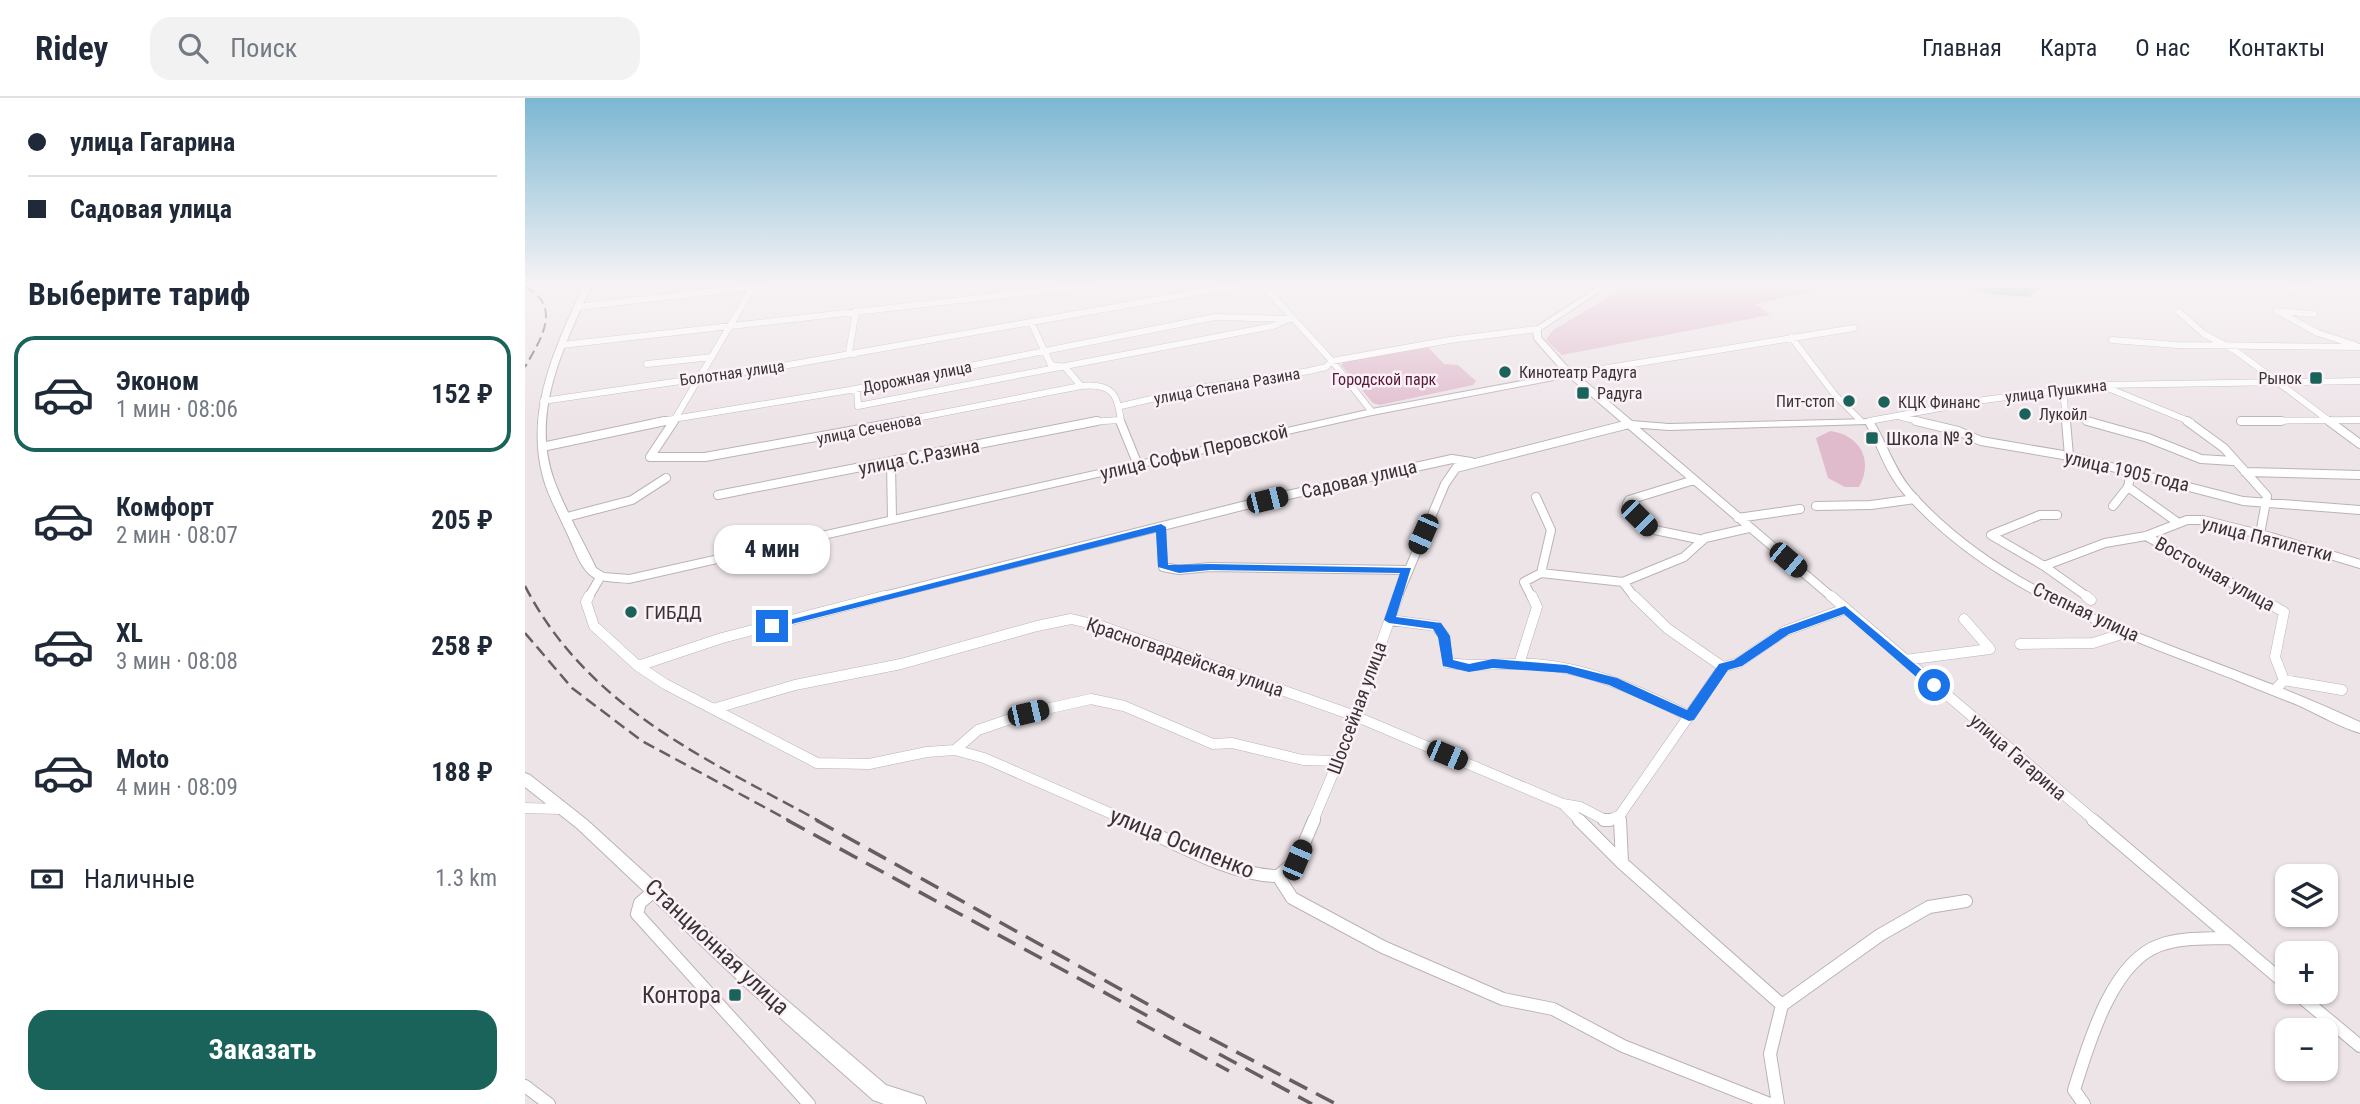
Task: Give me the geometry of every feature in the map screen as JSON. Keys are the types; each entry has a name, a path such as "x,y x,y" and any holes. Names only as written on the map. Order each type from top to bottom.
{"main road":[{"path":"568,330 543,401 542,447 548,477 591,570 601,576"},
{"name":"улица Гагарина","path":"1537,330 1537,337 1543,345 1571,374 1629,424"},
{"name":"улица Софьи Перовской","path":"601,576 629,579 1372,412 1571,374"},
{"name":"улица Пушкина","path":"1629,424 1669,427 1865,421"},
{"name":"Степная улица","path":"1865,421 1895,472 1915,499 1946,529 1986,560 2050,598 2275,690 2360,728"},
{"name":"Станционная улица","path":"525,779 582,824 749,979 880,1093 910,1103"}],"street":[{"path":"562,345 700,330"},
{"path":"676,419 703,376 726,330"},
{"path":"853,330 849,352 855,354"},
{"name":"Болотная улица","path":"543,401 855,354 987,330"},
{"path":"1034,330 1051,365 1065,367 1081,386 1092,385 1111,391 1121,406 1120,420 1138,465"},
{"name":"Дорожная улица","path":"542,447 676,419 857,389 1152,330"},
{"path":"857,389 857,406 1253,330"},
{"path":"1301,330 1332,361 1372,412"},
{"name":"улица Степана Разина","path":"1121,406 1199,388 1309,371 1326,367 1332,361 1450,340 1530,330"},
{"name":"улица Софьи Перовской","path":"1571,374 1840,330"},
{"path":"2199,330 2276,381 2360,444"},
{"path":"2312,330 2360,347"},
{"path":"1791,337 1835,396 1865,421"},
{"path":"2112,340 2360,347"},
{"path":"647,364 712,357"},
{"name":"улица Пушкина","path":"1865,421 2101,385 2360,381"},
{"path":"2101,385 2189,422 2224,448 2267,496 2260,534"},
{"name":"улица Сеченова","path":"676,419 653,448 650,457 705,457 796,442 1081,386"},
{"path":"2063,389 2069,456"},
{"path":"2067,415 2147,438 2201,459 2234,461"},
{"name":"улица 1905 года","path":"1896,416 2012,449 2069,456 2243,501 2360,510"},
{"name":"улица С.Разина","path":"718,495 1100,420 1120,420"},
{"path":"2241,421 2360,420"},
{"name":"Шоссейная улица","path":"1279,876 1297,860 1338,761 1407,570 1445,484 1456,468 1471,462 1629,424"},
{"name":"улица Гагарина","path":"1629,424 2275,975"},
{"name":"Садовая улица","path":"638,666 674,653 798,618 1161,527 1422,464 1452,458 1471,462"},
{"path":"891,463 892,519"},
{"path":"2113,506 2128,487 2131,472"},
{"path":"2245,472 2360,475"},
{"path":"567,517 627,503 650,493 666,478"},
{"path":"1694,480 1629,500 1627,504 1650,529 1703,540 1749,528"},
{"path":"2045,566 2105,543 2146,536 2175,523 2128,487"},
{"path":"1536,497 1551,530 1541,573"},
{"path":"1816,506 1871,505 1915,499"},
{"path":"1738,518 1800,509"},
{"path":"2057,515 2040,515 1991,536 2045,566 2091,600"},
{"name":"улица Пятилетки","path":"2175,523 2203,520 2360,564"},
{"path":"1161,527 1163,567 1179,570 1210,567 1407,570"},
{"name":"Восточная улица","path":"2146,536 2284,612 2275,657 2284,680"},
{"path":"1519,664 1537,607 1524,582 1541,573 1623,582 1684,557 1703,540"},
{"path":"601,576 586,602 594,626 638,666 817,763 869,764 927,751 955,750 978,730 1028,713 1091,699 1124,706 1213,744 1232,743 1303,760 1338,761"},
{"path":"1623,582 1629,593 1656,616 1723,667"},
{"path":"1622,863 1620,815 1723,667 1738,663 1785,631 1845,609"},
{"name":"Красногвардейская улица","path":"713,709 795,685 901,664 1071,619 1101,626 1355,716 1563,804 1580,807 1607,821 1620,815"},
{"path":"1905,660 1990,649 1964,619"},
{"path":"1389,620 1436,626 1444,636 1448,663 1469,668 1519,664 1566,669 1613,681 1689,716"},
{"path":"2020,644 2093,643 2128,632"},
{"path":"2275,690 2284,680 2342,690"},
{"name":"улица Осипенко","path":"955,750 984,758 1239,870 1259,876 1279,876 1292,898 1383,947 1503,999 1553,1009 1623,1046 1770,1104"},
{"name":"Красногвардейская улица","path":"1563,804 1622,863 1782,1005"},
{"path":"525,808 560,809"},
{"path":"655,890 640,903 636,914 809,1104"},
{"path":"1779,1104 1770,1079 1768,1042 1782,1005 1880,934 1929,907 1966,901"},
{"path":"2084,1104 2074,1090 2094,1027 2127,971 2156,947 2230,938"},
{"path":"2309,1004 2360,1046"},
{"path":"525,1086 549,1104"}],"green space":[{"path":"1553,330 1692,330 1562,355 1546,340"},
{"name":"Городской парк","path":"1427,346 1444,364 1458,365 1476,381 1473,385 1380,405 1373,403 1341,365 1345,361"},
{"path":"1830,431 1849,438 1861,450 1865,467 1859,487 1845,487 1828,478 1816,438"}],"railway":[{"path":"525,367 543,330"},
{"path":"525,586 551,629 581,665 616,697 653,726 692,751 819,821"},
{"path":"525,633 572,688 642,741 790,821"},
{"path":"787,820 1155,1020"},
{"path":"816,820 1185,1025 1336,1104"},
{"path":"1137,1021 1229,1071"},
{"path":"1219,1054 1312,1104"}],"place":[{"name":"Кинотеатр Радуга","path":"1505,372"},
{"name":"Рынок","path":"2316,378"},
{"name":"Радуга","path":"1583,393"},
{"name":"Пит-стоп","path":"1849,401"},
{"name":"КЦК Финанс","path":"1884,402"},
{"name":"Лукойл","path":"2025,414"},
{"name":"Школа № 3","path":"1872,438"},
{"name":"ГИБДД","path":"631,612"},
{"name":"Контора","path":"735,995"}],"route":[{"path":"772,626 1161,527 1163,567 1179,570 1210,567 1336,567 1407,570 1389,620 1436,626 1444,636 1448,663 1469,668 1493,664 1536,664 1566,669 1613,681 1689,716 1723,667 1738,663 1785,631 1845,609 1934,685"}]}
